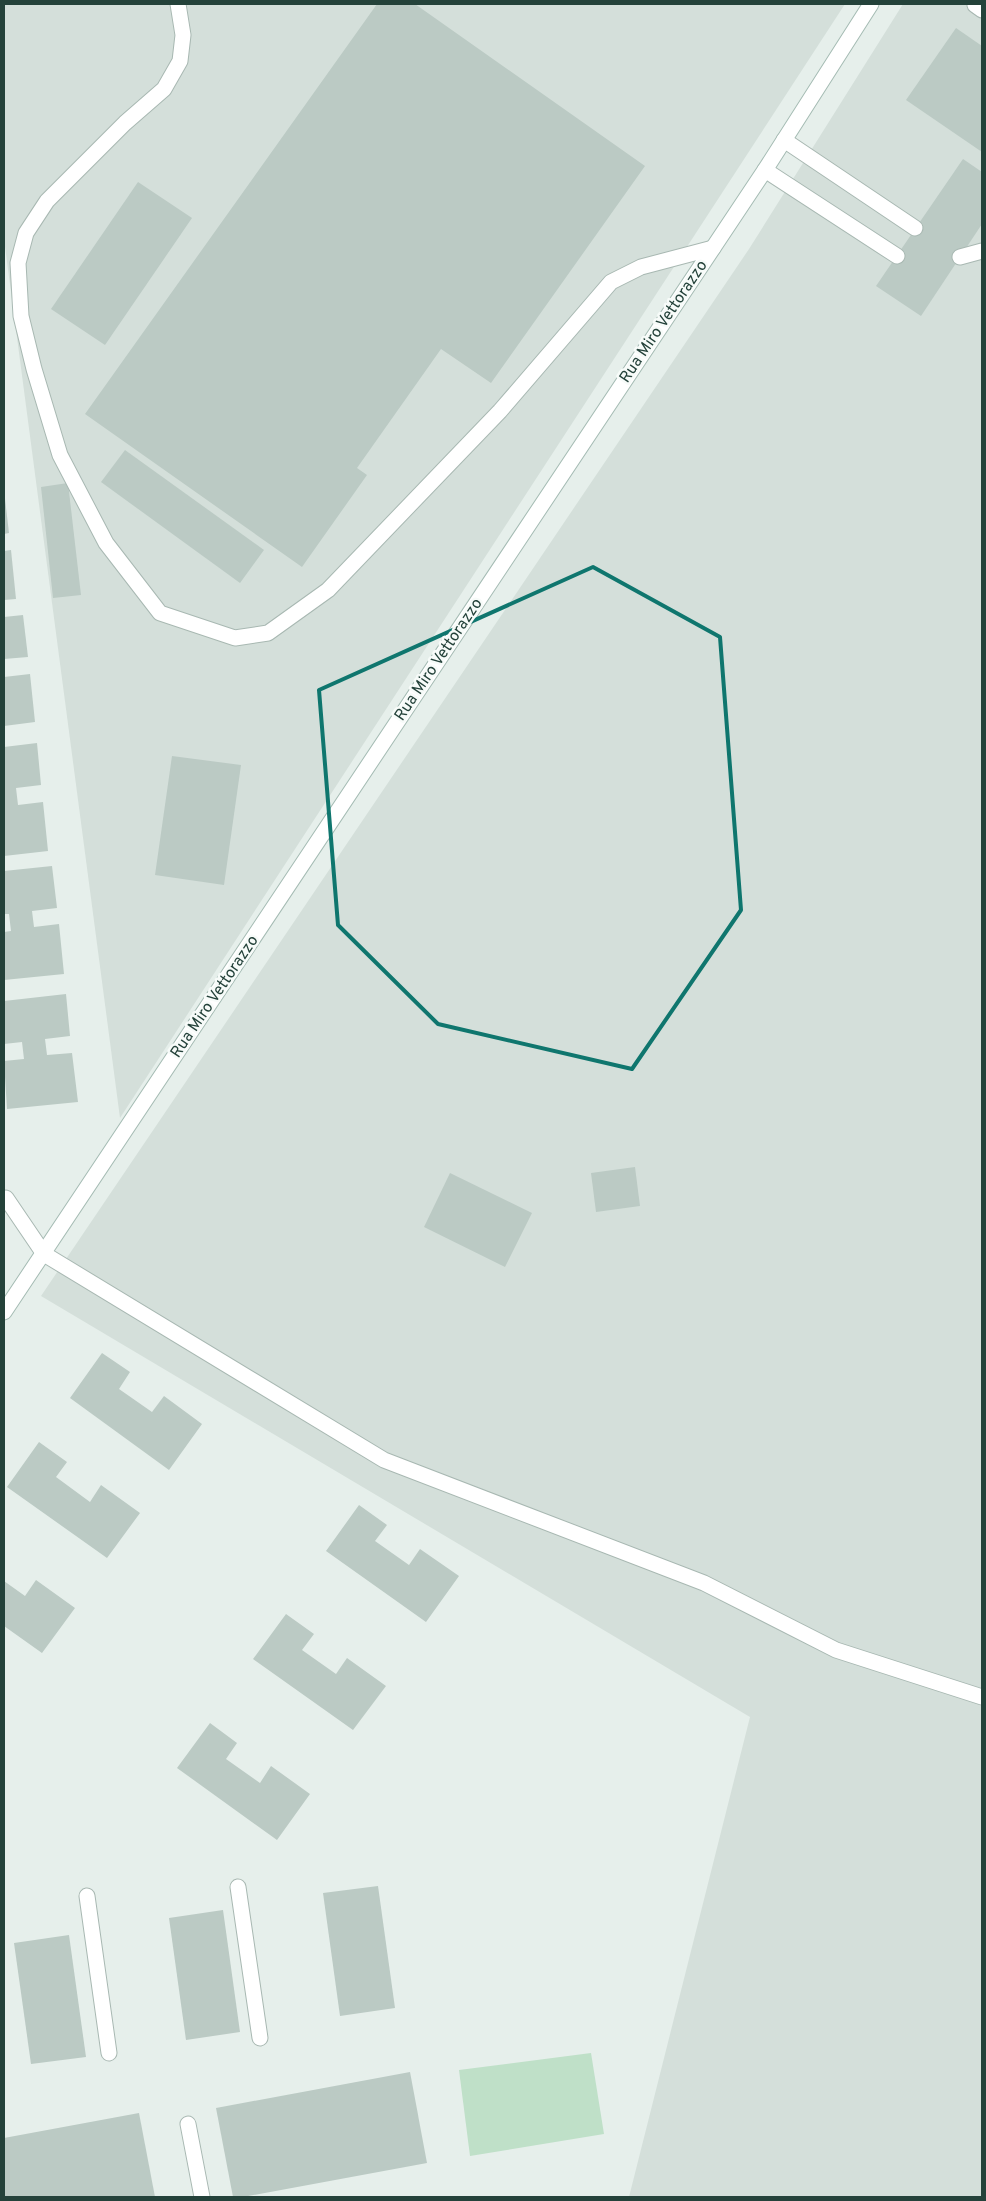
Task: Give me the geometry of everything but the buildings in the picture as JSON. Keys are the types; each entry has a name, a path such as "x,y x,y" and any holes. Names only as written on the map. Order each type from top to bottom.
{"street":[{"path":"178,4 183,35 180,61 164,89 125,123 47,201 26,234 18,263 21,316 34,369 60,455 106,543 160,613 234,638 268,633 328,590 500,411 611,282 641,267 713,248"},
{"name":"Rua Miro Vettorazzo","path":"4,1312 713,248 870,4"},
{"path":"784,140 915,228"},
{"path":"764,170 897,256"},
{"path":"960,257 982,251"},
{"path":"6,1198 44,1254 384,1460 704,1583 836,1650 982,1697"},
{"path":"238,1887 260,2038"},
{"path":"87,1896 109,2053"},
{"path":"188,2124 202,2197"}],"highlighted area":[{"path":"593,567 720,637 741,910 632,1069 438,1024 338,925 319,690"}],"shaded area":[{"path":"4,4 845,4 120,1118 4,239"},
{"path":"903,4 982,4 982,2197 629,2197 750,1717 41,1296 749,249"}],"green space":[{"path":"591,2053 604,2134 470,2156 459,2070"}]}
